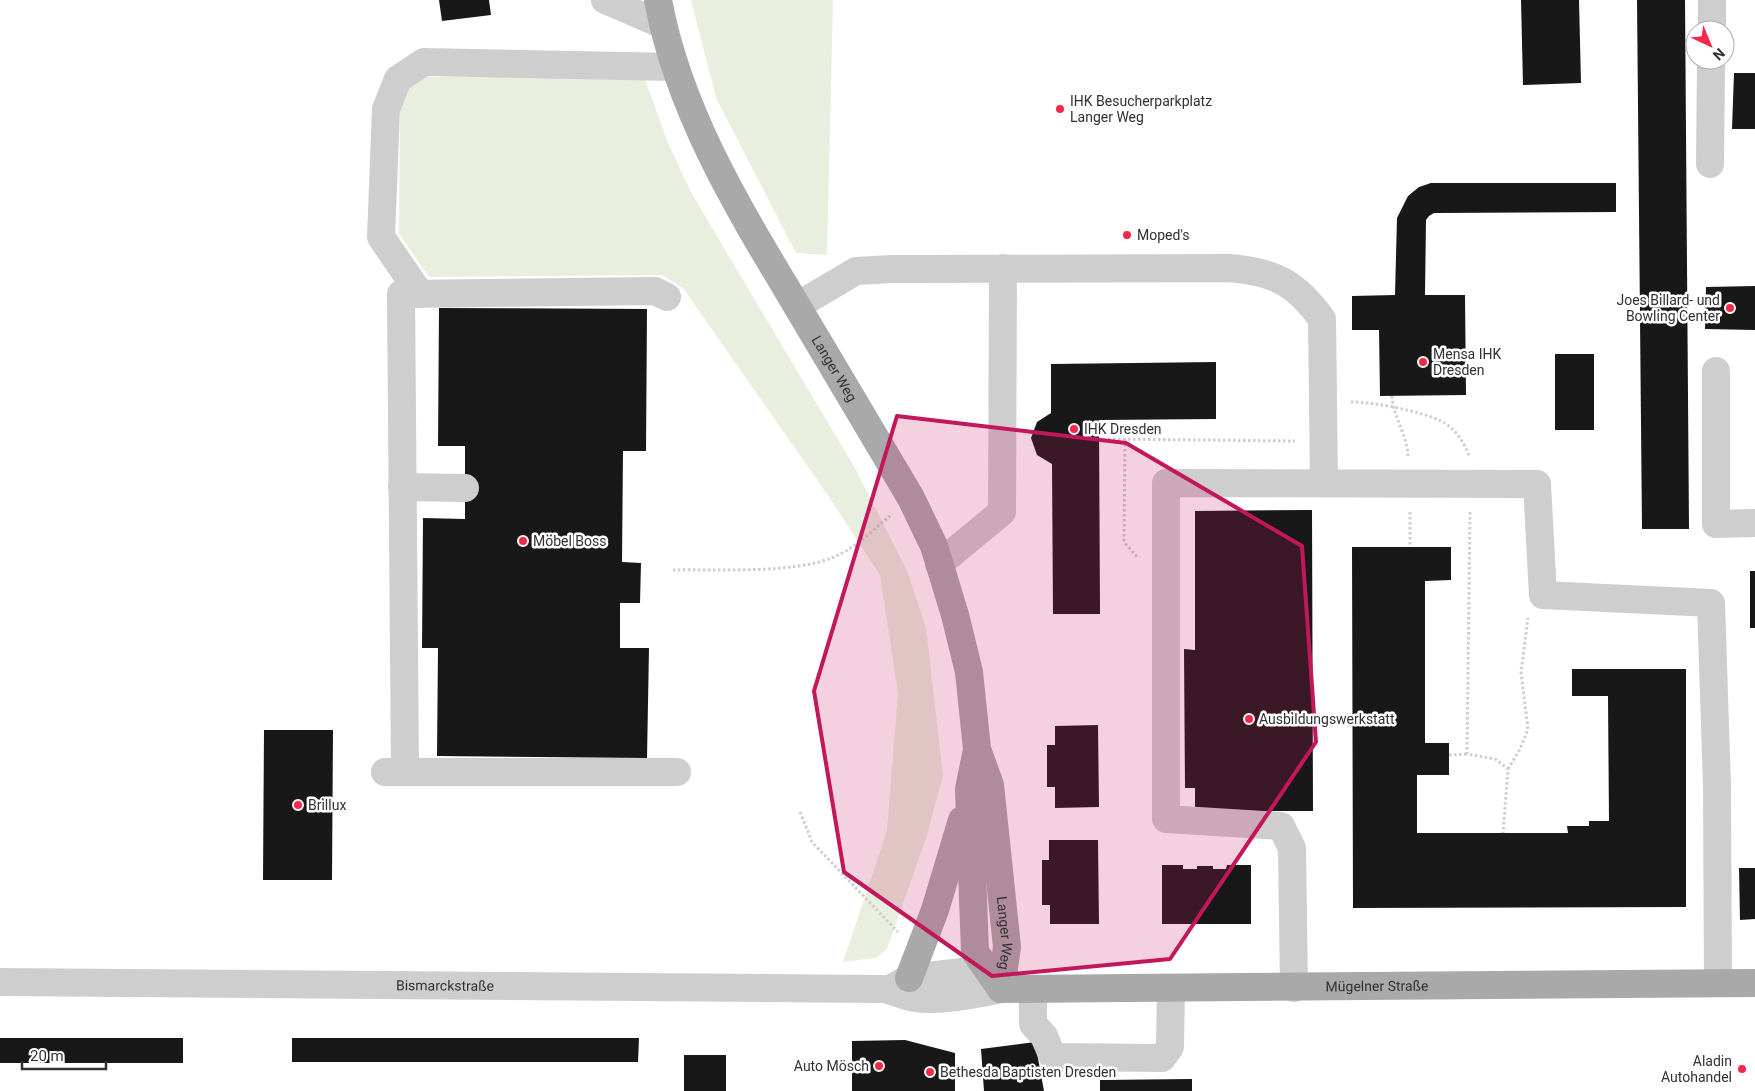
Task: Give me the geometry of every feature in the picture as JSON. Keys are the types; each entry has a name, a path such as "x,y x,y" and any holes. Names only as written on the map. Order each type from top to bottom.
{"main road":[{"name":"Langer Weg","path":"661,12 675,67 704,142 741,213 911,498 934,546 956,616 969,672 977,749 990,785 1007,947 1000,989"},
{"name":"Langer Weg","path":"977,749 969,789 975,952 1000,989"},
{"path":"899,984 932,920 953,855 969,789"},
{"name":"Mügelner Straße","path":"1000,989 1755,983"}],"street":[{"path":"605,0 661,12"},
{"path":"1712,0 1712,20"},
{"path":"420,294 381,237 386,109 398,79 424,62 675,67"},
{"path":"1710,164 1711,70"},
{"path":"797,306 856,271 1004,268 1230,268 1253,270 1274,277 1308,299 1322,319 1324,483"},
{"path":"939,564 1002,512 1004,268"},
{"path":"667,297 655,291 401,294 402,487 395,772 677,772"},
{"path":"1716,372 1716,524 1755,523"},
{"path":"1294,988 1292,848 1282,826 1166,819 1166,483 1537,484 1543,595 1711,603 1717,786 1718,983"},
{"path":"402,487 465,488"},
{"name":"Bismarckstraße","path":"0,982 899,984 963,972 1000,989"},
{"path":"1033,989 1033,1024 1044,1036 1053,1057 1162,1058 1170,1047 1171,989"}],"path":[{"path":"1392,396 1392,407 1403,430 1408,450 1410,546"},
{"path":"1323,402 1363,402 1392,407 1442,421 1457,434 1469,454 1467,754"},
{"path":"1108,439 1324,441"},
{"path":"1125,439 1124,542 1166,590"},
{"path":"673,570 802,567 835,557 867,536 911,498"},
{"path":"1503,833 1508,769 1520,749 1528,729 1521,672 1528,617 1543,595"},
{"path":"1449,755 1467,754 1495,759 1508,769"},
{"path":"800,812 812,842 899,933"}],"highlighted area":[{"path":"897,416 1126,443 1302,546 1316,742 1170,959 992,976 844,872 814,691"}],"green space":[{"path":"691,0 833,0 827,255 796,253 716,98"},
{"path":"644,76 667,141 692,194 855,468 907,571 926,628 943,776 926,838 887,949 876,958 843,962 887,831 898,693 880,575 827,494 683,288 662,275 429,277 399,234 400,108 408,87 424,77"}],"building":[{"path":"439,0 489,0 491,15 442,21"},
{"path":"1521,0 1579,0 1581,83 1523,85"},
{"path":"1637,0 1685,0 1689,529 1642,529"},
{"path":"1734,73 1755,73 1755,129 1732,129"},
{"path":"1431,183 1616,183 1616,212 1434,213 1429,216 1426,220 1425,295 1465,295 1466,395 1380,396 1379,330 1352,330 1352,296 1395,295 1397,218 1408,196 1419,187"},
{"name":"Joes Billard- und Bowling Center","path":"1755,286 1755,330 1705,329 1706,287"},
{"name":"Möbel Boss","path":"439,308 647,309 646,451 623,451 622,562 641,563 640,603 620,603 620,648 649,648 647,758 437,756 438,648 422,648 423,518 465,519 465,446 438,446"},
{"path":"1555,354 1594,354 1594,430 1555,430"},
{"path":"1216,362 1216,419 1099,420 1100,614 1053,614 1052,464 1037,455 1031,438 1037,422 1051,413 1051,364"},
{"name":"Ausbildungswerkstatt","path":"1312,510 1313,811 1195,811 1195,788 1185,788 1184,649 1195,650 1195,511"},
{"path":"1352,547 1451,547 1451,580 1425,581 1425,743 1449,743 1449,775 1417,775 1417,833 1568,833 1567,826 1589,826 1589,821 1609,821 1608,696 1572,696 1572,669 1686,669 1686,907 1353,908"},
{"path":"1750,571 1755,571 1755,628 1750,628"},
{"path":"1098,725 1099,807 1055,808 1055,787 1047,787 1047,745 1055,745 1055,726"},
{"name":"Brillux","path":"264,730 333,730 332,880 263,880"},
{"path":"1049,840 1098,840 1099,924 1050,924 1050,905 1042,905 1042,860 1049,860"},
{"path":"1162,865 1183,865 1183,869 1197,869 1197,866 1213,866 1213,869 1226,869 1227,865 1251,865 1251,924 1162,924"},
{"path":"1739,868 1755,868 1755,919 1740,920"},
{"path":"0,1038 183,1038 183,1063 0,1063"},
{"path":"292,1038 639,1038 638,1062 292,1062"},
{"path":"905,1040 955,1053 955,1091 852,1091 852,1041"},
{"path":"1035,1042 1044,1091 984,1091 981,1049"},
{"path":"684,1055 726,1055 726,1091 684,1091"},
{"path":"1192,1079 1192,1091 1100,1091 1100,1080"}],"place":[{"name":"IHK Besucherparkplatz Langer Weg","path":"1060,109"},
{"name":"Moped's","path":"1127,235"},
{"name":"Joes Billard- und Bowling Center","path":"1730,308"},
{"name":"Mensa IHK Dresden","path":"1423,362"},
{"name":"IHK Dresden","path":"1074,429"},
{"name":"Möbel Boss","path":"523,541"},
{"name":"Ausbildungswerkstatt","path":"1249,719"},
{"name":"Brillux","path":"298,805"},
{"name":"Auto Mösch","path":"879,1066"},
{"name":"Aladin Autohandel","path":"1742,1069"},
{"name":"Bethesda Baptisten Dresden","path":"930,1072"}]}
